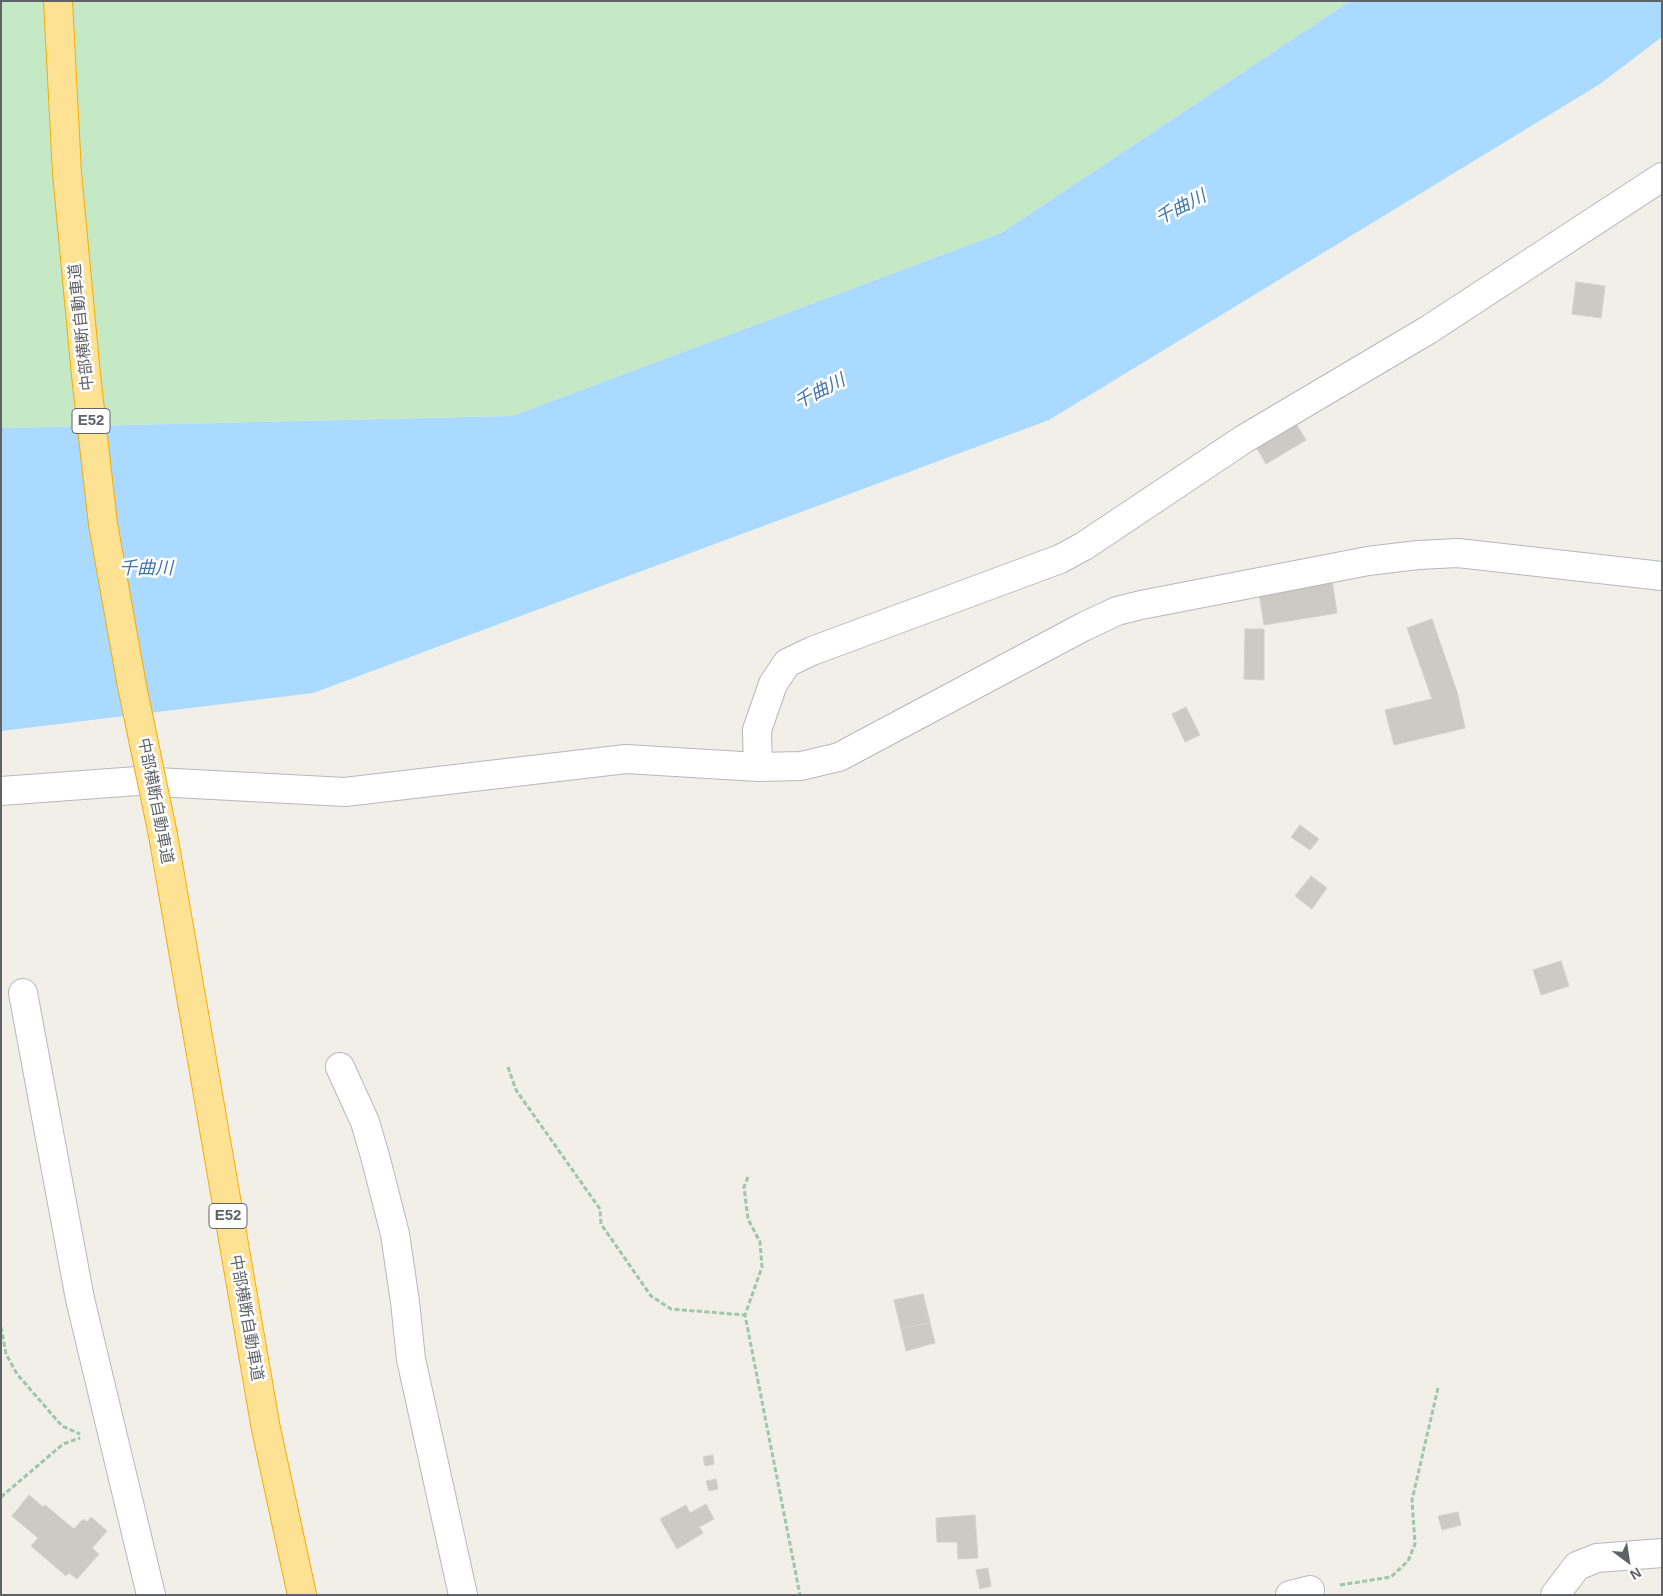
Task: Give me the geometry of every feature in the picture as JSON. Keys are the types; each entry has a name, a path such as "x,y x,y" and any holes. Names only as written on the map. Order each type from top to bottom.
{"highway":[{"name":"中部横断自動車道","path":"58,1 66,173 103,524 132,686 163,835 266,1429 302,1595"}],"street":[{"path":"758,766 757,730 773,684 786,663 812,651 1060,559 1084,546 1244,439 1428,330 1662,177"},
{"path":"1,791 136,781 345,792 626,759 758,766 801,766 839,757 1083,627 1117,611 1141,604 1368,561 1418,554 1458,553 1662,576"},
{"path":"23,993 80,1299 152,1595"},
{"path":"340,1067 365,1122 395,1234 411,1359 463,1595"},
{"path":"1556,1595 1577,1566 1597,1558 1662,1553"}],"path":[{"path":"508,1067 516,1090 600,1209 601,1224 651,1296 671,1309 745,1315"},
{"path":"748,1176 744,1187 748,1219 760,1242 762,1267 745,1315 800,1595"},
{"path":"1,1327 6,1354 17,1374 62,1426 84,1436 63,1444 1,1497"},
{"path":"1300,1592 1391,1577 1408,1561 1415,1544 1412,1500 1438,1388"}],"green space":[{"path":"1,1 1350,1 1001,233 512,416 1,428"}],"water":[{"name":"千曲川","path":"1350,1 1662,1 1662,37 1600,84 1049,420 313,693 1,731 1,428 512,416 1001,233"}],"building":[{"path":"1576,282 1605,286 1601,318 1572,314"},
{"path":"1293,419 1306,440 1266,464 1254,443"},
{"path":"1332,581 1337,613 1264,625 1259,593"},
{"path":"1432,619 1457,692 1465,728 1394,745 1385,710 1432,699 1407,628"},
{"path":"1245,629 1264,629 1264,680 1244,679"},
{"path":"1186,707 1200,735 1185,742 1172,714"},
{"path":"1300,825 1319,839 1310,850 1291,837"},
{"path":"1311,876 1327,888 1312,909 1295,896"},
{"path":"1561,961 1569,986 1541,995 1533,970"},
{"path":"923,1294 930,1322 901,1329 894,1300"},
{"path":"930,1323 935,1343 906,1351 901,1329"},
{"path":"713,1455 714,1464 705,1466 703,1457"},
{"path":"716,1479 718,1489 709,1491 706,1481"},
{"path":"29,1495 43,1507 45,1505 74,1529 83,1519 87,1522 91,1517 107,1531 92,1548 99,1554 77,1579 69,1573 66,1576 31,1546 38,1538 12,1516"},
{"path":"706,1504 714,1519 699,1527 703,1533 677,1549 660,1519 686,1505 690,1513"},
{"path":"1458,1512 1461,1525 1442,1530 1438,1516"},
{"path":"975,1515 978,1558 958,1559 957,1542 937,1542 936,1518"},
{"path":"988,1568 991,1586 980,1589 976,1570"}]}
